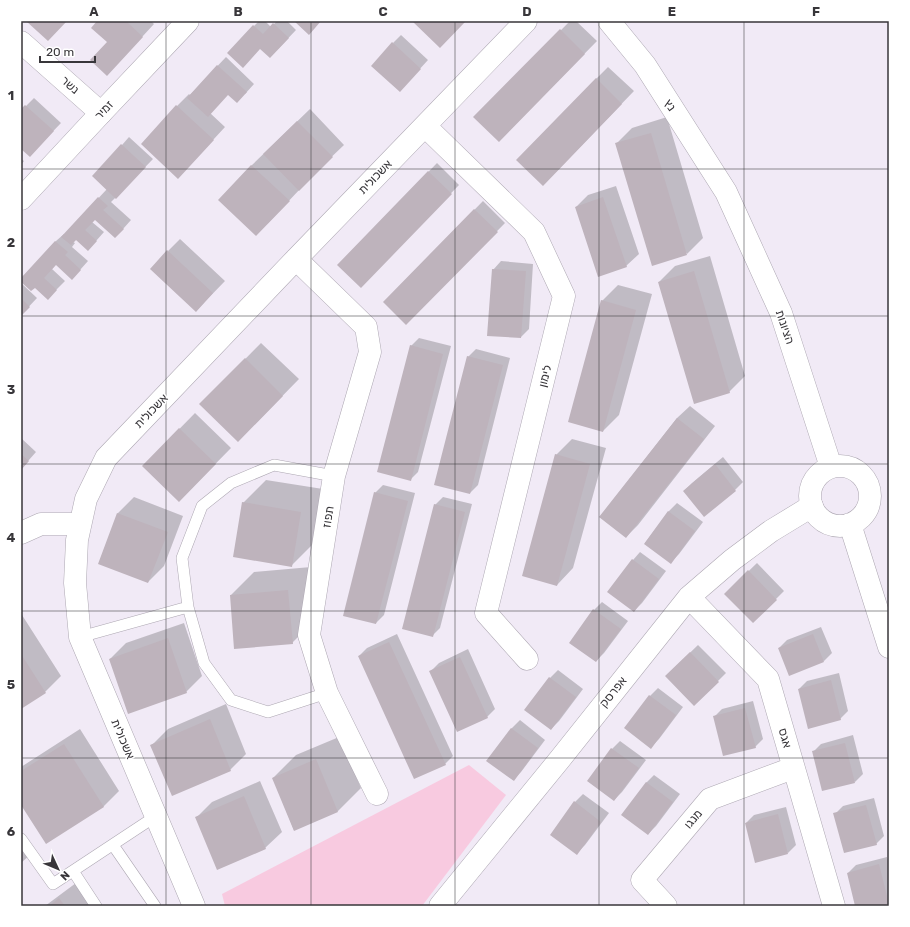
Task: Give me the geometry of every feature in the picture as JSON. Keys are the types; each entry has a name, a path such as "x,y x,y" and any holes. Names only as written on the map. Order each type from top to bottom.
{"street":[{"name":"זמיר","path":"21,199 188,21"},
{"name":"אשכולית","path":"194,906 80,637 74,583 77,540 86,499 106,458 526,21"},
{"name":"נץ","path":"609,21 645,65 726,192"},
{"name":"נשר","path":"21,42 101,113"},
{"name":"לימון","path":"425,126 534,232 564,296 486,613 527,659"},
{"name":"הציונות","path":"726,192 781,313 831,467"},
{"name":"תפוז","path":"296,259 366,327 370,352 334,476 309,635 327,693 377,794"},
{"path":"841,466 860,472 870,489 870,499 867,509 861,517 853,523 834,525 817,515 812,506 810,497 816,478 823,471 831,467 841,466"},
{"name":"אפרסק","path":"440,906 560,759 689,597 732,560 771,530 812,506"},
{"path":"21,533 42,524 80,524"},
{"path":"850,524 889,647"},
{"name":"אגס","path":"689,597 768,679 834,906"},
{"name":"מנגו","path":"666,906 642,880 710,798 793,768"}],"lane":[{"path":"327,693 268,712 231,700 204,663 188,607 182,558 202,506 231,483 274,465 334,476"},
{"path":"80,637 188,607"},
{"path":"21,839 53,884 156,816"},
{"path":"113,845 155,906"},
{"path":"73,872 96,906"}],"shaded area":[{"path":"469,765 506,795 422,906 225,906 222,894"}],"building":[{"path":"26,21 67,21 48,41"},
{"path":"97,21 126,21 143,37 107,76 90,60 107,42 91,28"},
{"path":"294,21 321,21 309,35"},
{"path":"412,21 466,21 440,48"},
{"path":"273,23 289,38 270,58 260,49 243,68 227,53 253,25 263,34"},
{"path":"560,29 585,54 499,142 473,117"},
{"path":"392,42 421,69 400,92 371,66"},
{"path":"217,65 247,92 237,103 228,95 208,117 187,98"},
{"path":"596,78 622,104 543,186 516,160"},
{"path":"25,105 54,131 30,157 21,149 21,109"},
{"path":"176,105 214,140 178,179 141,144"},
{"path":"297,121 333,157 299,191 263,154"},
{"path":"651,133 687,255 652,266 615,143"},
{"path":"121,144 146,167 116,199 92,176"},
{"path":"251,165 290,201 256,236 218,200"},
{"path":"428,171 452,194 361,288 337,265"},
{"path":"98,197 108,206 103,210 124,229 115,238 95,220 85,230 97,241 88,251 76,240 71,245 61,237"},
{"path":"603,197 627,267 598,277 575,207"},
{"path":"474,209 498,232 406,325 383,302"},
{"path":"55,241 68,252 65,255 81,270 72,280 56,265 44,278 57,290 48,300 35,288 31,291 21,282 21,278"},
{"path":"167,250 213,293 196,312 150,269"},
{"path":"492,269 526,271 521,338 487,336"},
{"path":"694,271 730,393 694,404 658,282"},
{"path":"21,298 30,307 21,316"},
{"path":"601,300 636,310 603,432 568,422"},
{"path":"410,345 443,354 411,481 377,472"},
{"path":"467,356 503,365 470,494 434,485"},
{"path":"245,358 283,396 238,442 199,404"},
{"path":"677,418 704,439 626,538 599,517"},
{"path":"179,428 216,464 179,502 142,466"},
{"path":"21,454 29,461 21,470"},
{"path":"555,454 590,464 557,586 522,576"},
{"path":"715,464 736,491 704,517 683,491"},
{"path":"374,492 408,501 376,624 343,616"},
{"path":"242,502 301,512 292,567 233,557"},
{"path":"434,504 465,512 433,637 402,629"},
{"path":"668,511 695,531 671,564 644,544"},
{"path":"117,513 168,532 148,583 98,564"},
{"path":"632,559 659,579 634,612 607,592"},
{"path":"748,570 777,600 753,623 724,594"},
{"path":"288,590 293,644 234,649 230,595"},
{"path":"593,609 621,629 596,662 569,643"},
{"path":"813,634 824,662 789,676 778,648"},
{"path":"168,638 187,693 128,714 109,659"},
{"path":"389,642 446,765 414,779 358,656"},
{"path":"690,652 719,682 694,706 665,676"},
{"path":"21,654 46,693 21,709"},
{"path":"460,657 488,718 457,732 429,671"},
{"path":"549,677 576,697 551,730 524,710"},
{"path":"831,680 841,720 808,729 798,689"},
{"path":"649,695 676,715 651,749 624,728"},
{"path":"745,708 756,748 723,756 713,716"},
{"path":"210,719 231,771 172,796 150,745"},
{"path":"511,728 538,748 514,781 486,761"},
{"path":"845,743 855,783 822,791 812,751"},
{"path":"64,744 104,807 46,844 21,805 21,771"},
{"path":"611,748 639,768 614,801 587,781"},
{"path":"316,759 338,812 294,831 272,778"},
{"path":"646,782 673,802 648,835 621,815"},
{"path":"244,796 266,849 217,870 195,817"},
{"path":"574,801 601,822 577,855 550,835"},
{"path":"866,805 877,845 844,853 833,813"},
{"path":"778,814 788,854 755,863 745,823"},
{"path":"879,864 889,904 882,906 855,906 847,873"},
{"path":"59,898 65,906 49,906"}]}
